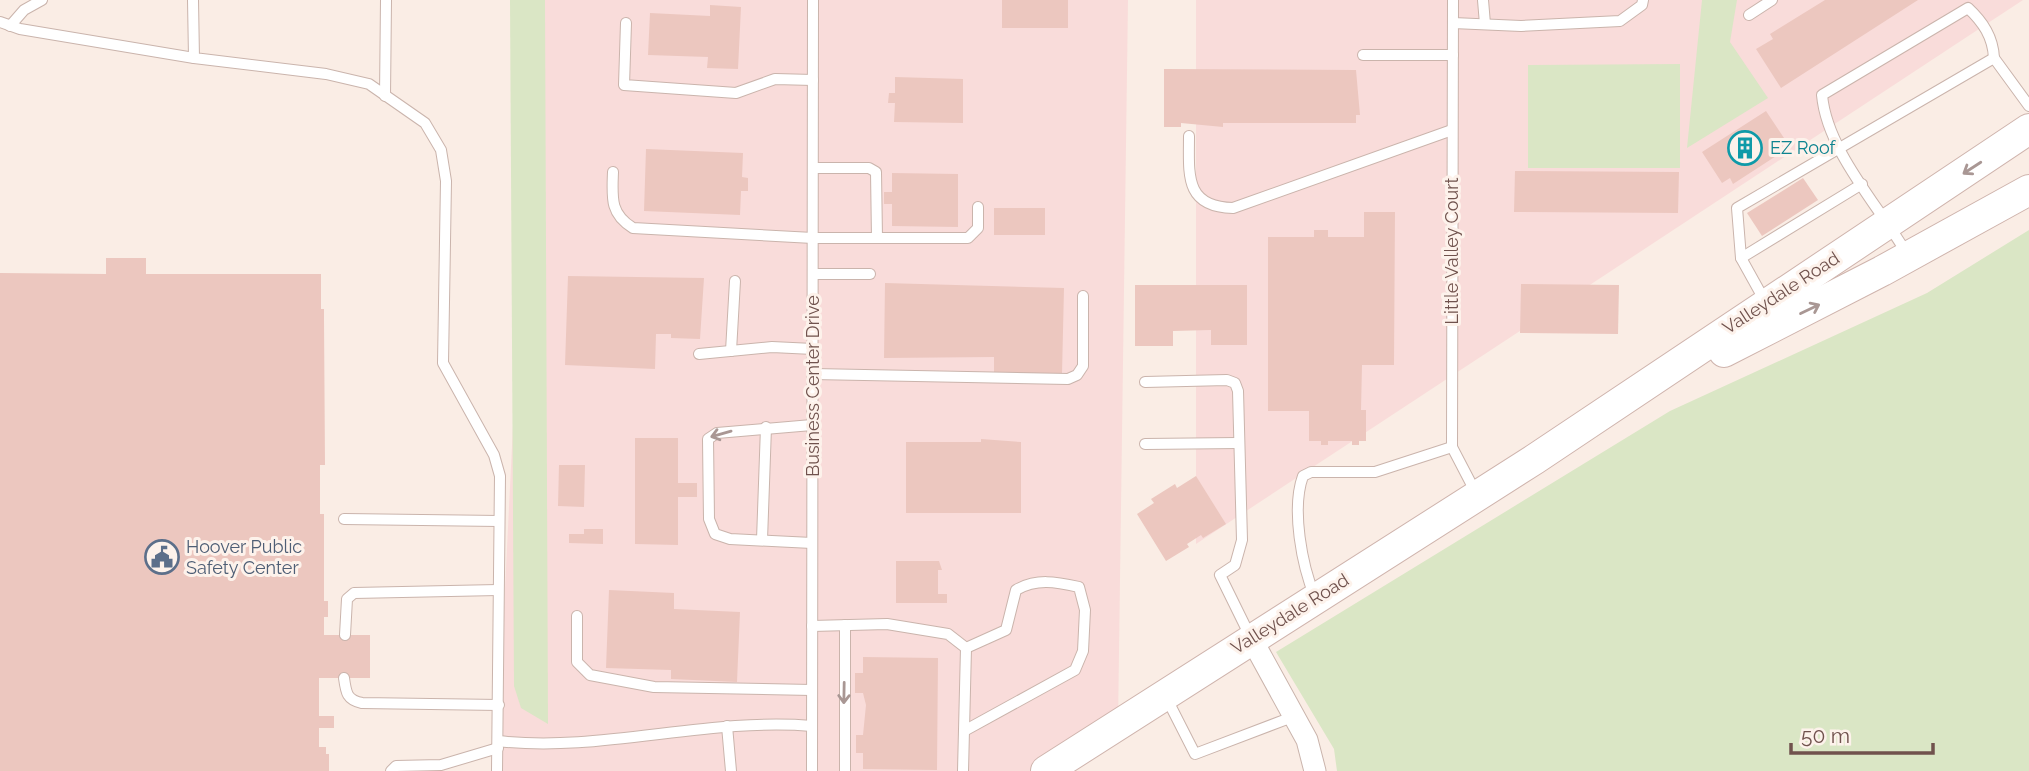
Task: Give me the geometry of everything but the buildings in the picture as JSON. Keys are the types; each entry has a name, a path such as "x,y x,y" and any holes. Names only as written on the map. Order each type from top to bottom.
{"main road":[{"name":"Valleydale Road","path":"1046,771 1535,459 1606,425 1717,355 1889,223 2029,130"},
{"name":"Valleydale Road","path":"1771,313 1909,256 2029,190"}],"street":[{"path":"1251,638 1307,740 1315,771"}],"lane":[{"path":"5,24 42,0"},
{"path":"193,0 194,58"},
{"path":"385,96 386,0"},
{"name":"Business Center Drive","path":"812,771 813,0"},
{"name":"Little Valley Court","path":"1453,0 1452,447 1477,496"},
{"path":"1483,0 1485,24"},
{"path":"1453,23 1521,26 1620,21 1642,5 1643,0"},
{"path":"1749,15 1772,0"},
{"path":"1909,256 1838,148 1824,114 1822,95 1965,4 1984,27 1993,44 1994,58 2029,106"},
{"path":"626,23 624,85 736,93 775,79 813,80"},
{"path":"5,24 194,58 327,74 369,85 425,123 442,150 446,181 443,363 498,466 497,771"},
{"path":"1363,55 1453,55"},
{"path":"1771,313 1741,258 1738,208 1994,58"},
{"path":"1189,136 1189,177 1194,192 1207,204 1233,208 1452,130"},
{"path":"813,168 869,168 876,172 877,239"},
{"path":"613,172 613,210 621,221 633,228 813,239 968,239 978,228 978,207"},
{"path":"1741,258 1863,184"},
{"path":"813,274 870,274"},
{"path":"731,351 735,281"},
{"path":"813,374 1068,379 1077,375 1083,366 1083,296"},
{"path":"699,354 772,347 813,349"},
{"path":"1144,382 1227,380 1235,383 1238,391 1241,553 1236,565 1220,575 1251,638"},
{"path":"812,425 717,433 708,439 709,519 715,534 730,539 812,543"},
{"path":"762,540 766,427"},
{"path":"1145,444 1238,443"},
{"path":"1315,598 1305,574 1300,546 1300,486 1303,477 1311,472 1376,472 1452,447"},
{"path":"344,519 499,521"},
{"path":"964,732 1074,670 1083,651 1085,610 1079,587 1052,581 1028,583 1016,590 1006,630 966,648"},
{"path":"345,635 346,599 354,593 498,590"},
{"path":"577,616 577,662 590,674 654,687 812,690"},
{"path":"812,626 887,624 948,634 966,648"},
{"path":"845,625 845,771"},
{"path":"963,771 966,648"},
{"path":"344,678 346,694 352,701 362,704 499,705"},
{"path":"1165,696 1195,754 1295,716"},
{"path":"391,771 396,766 441,765 498,745 552,744 727,726 812,726"},
{"path":"727,726 731,771"}],"shaded area":[{"path":"534,0 1128,0 1118,725 1050,771 496,771"},
{"path":"1196,0 2023,0 1196,544"}],"green space":[{"path":"510,0 545,0 548,724 521,708 514,686"},
{"path":"1702,0 1737,0 1730,42 1768,98 1687,148"},
{"path":"1680,64 1680,168 1528,168 1528,65"},
{"path":"2029,230 2029,771 1337,771 1334,749 1276,652 1670,411 1927,293"}],"place":[{"name":"EZ Roof","path":"1745,148"},
{"name":"Hoover Public Safety Center","path":"162,557"}]}
